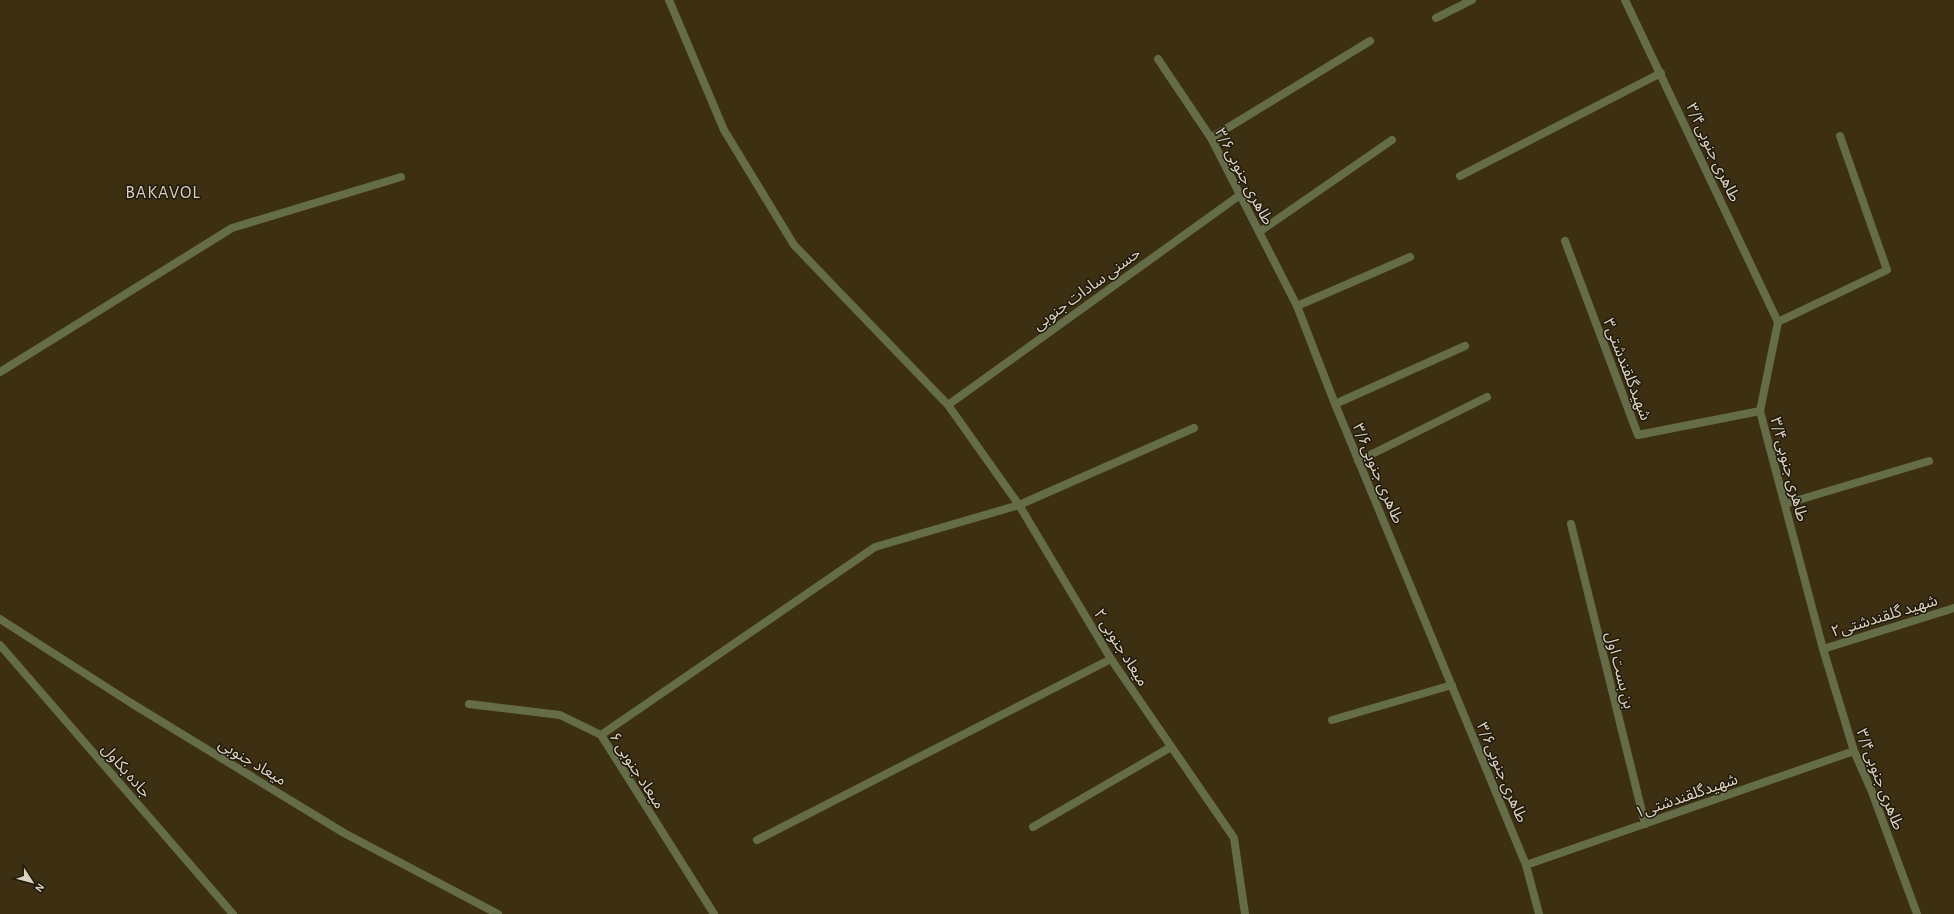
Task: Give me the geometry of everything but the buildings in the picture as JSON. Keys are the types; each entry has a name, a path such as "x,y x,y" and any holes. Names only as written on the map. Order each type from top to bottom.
{"street":[{"name":"میعاد جنوبی ۲","path":"669,0 724,130 794,245 948,404 1019,505 1111,659 1234,838 1245,914"},
{"path":"1436,18 1472,0"},
{"name":"طاهری جنوبی۳/۴","path":"1625,0 1778,322 1760,411 1823,649 1854,752 1872,792 1917,914"},
{"path":"1211,138 1370,41"},
{"name":"طاهری جنوبی۳/۶","path":"1158,59 1211,138 1297,306 1335,404 1526,865 1539,914"},
{"path":"1460,176 1661,73"},
{"path":"1778,322 1887,270 1840,136"},
{"path":"1259,232 1392,140"},
{"path":"0,372 232,228 401,176"},
{"name":"حسنی سادات جنوبی","path":"948,404 1240,195"},
{"name":"شهیدگلقندشتی۳","path":"1565,241 1638,435 1760,411"},
{"path":"1297,306 1410,257"},
{"path":"1335,404 1464,346"},
{"path":"1358,460 1487,397"},
{"path":"601,736 875,547 1019,505 1194,428"},
{"path":"1785,504 1929,461"},
{"name":"بن بست اول","path":"1571,524 1645,824"},
{"name":"شهید گلقندشتی۲","path":"1823,649 1954,608"},
{"name":"میعاد جنوبی","path":"0,618 131,703 344,833 498,914"},
{"name":"جاده بکاول","path":"0,645 233,914"},
{"path":"757,840 1111,659"},
{"path":"1332,720 1452,685"},
{"name":"میعاد جنوبی ۶","path":"469,704 560,715 601,736 714,914"},
{"path":"1033,827 1171,748"},
{"name":"شهیدگلقندشتی۱","path":"1526,865 1854,752"}],"district":[{"name":"BAKAVOL","path":"163,192"}]}
